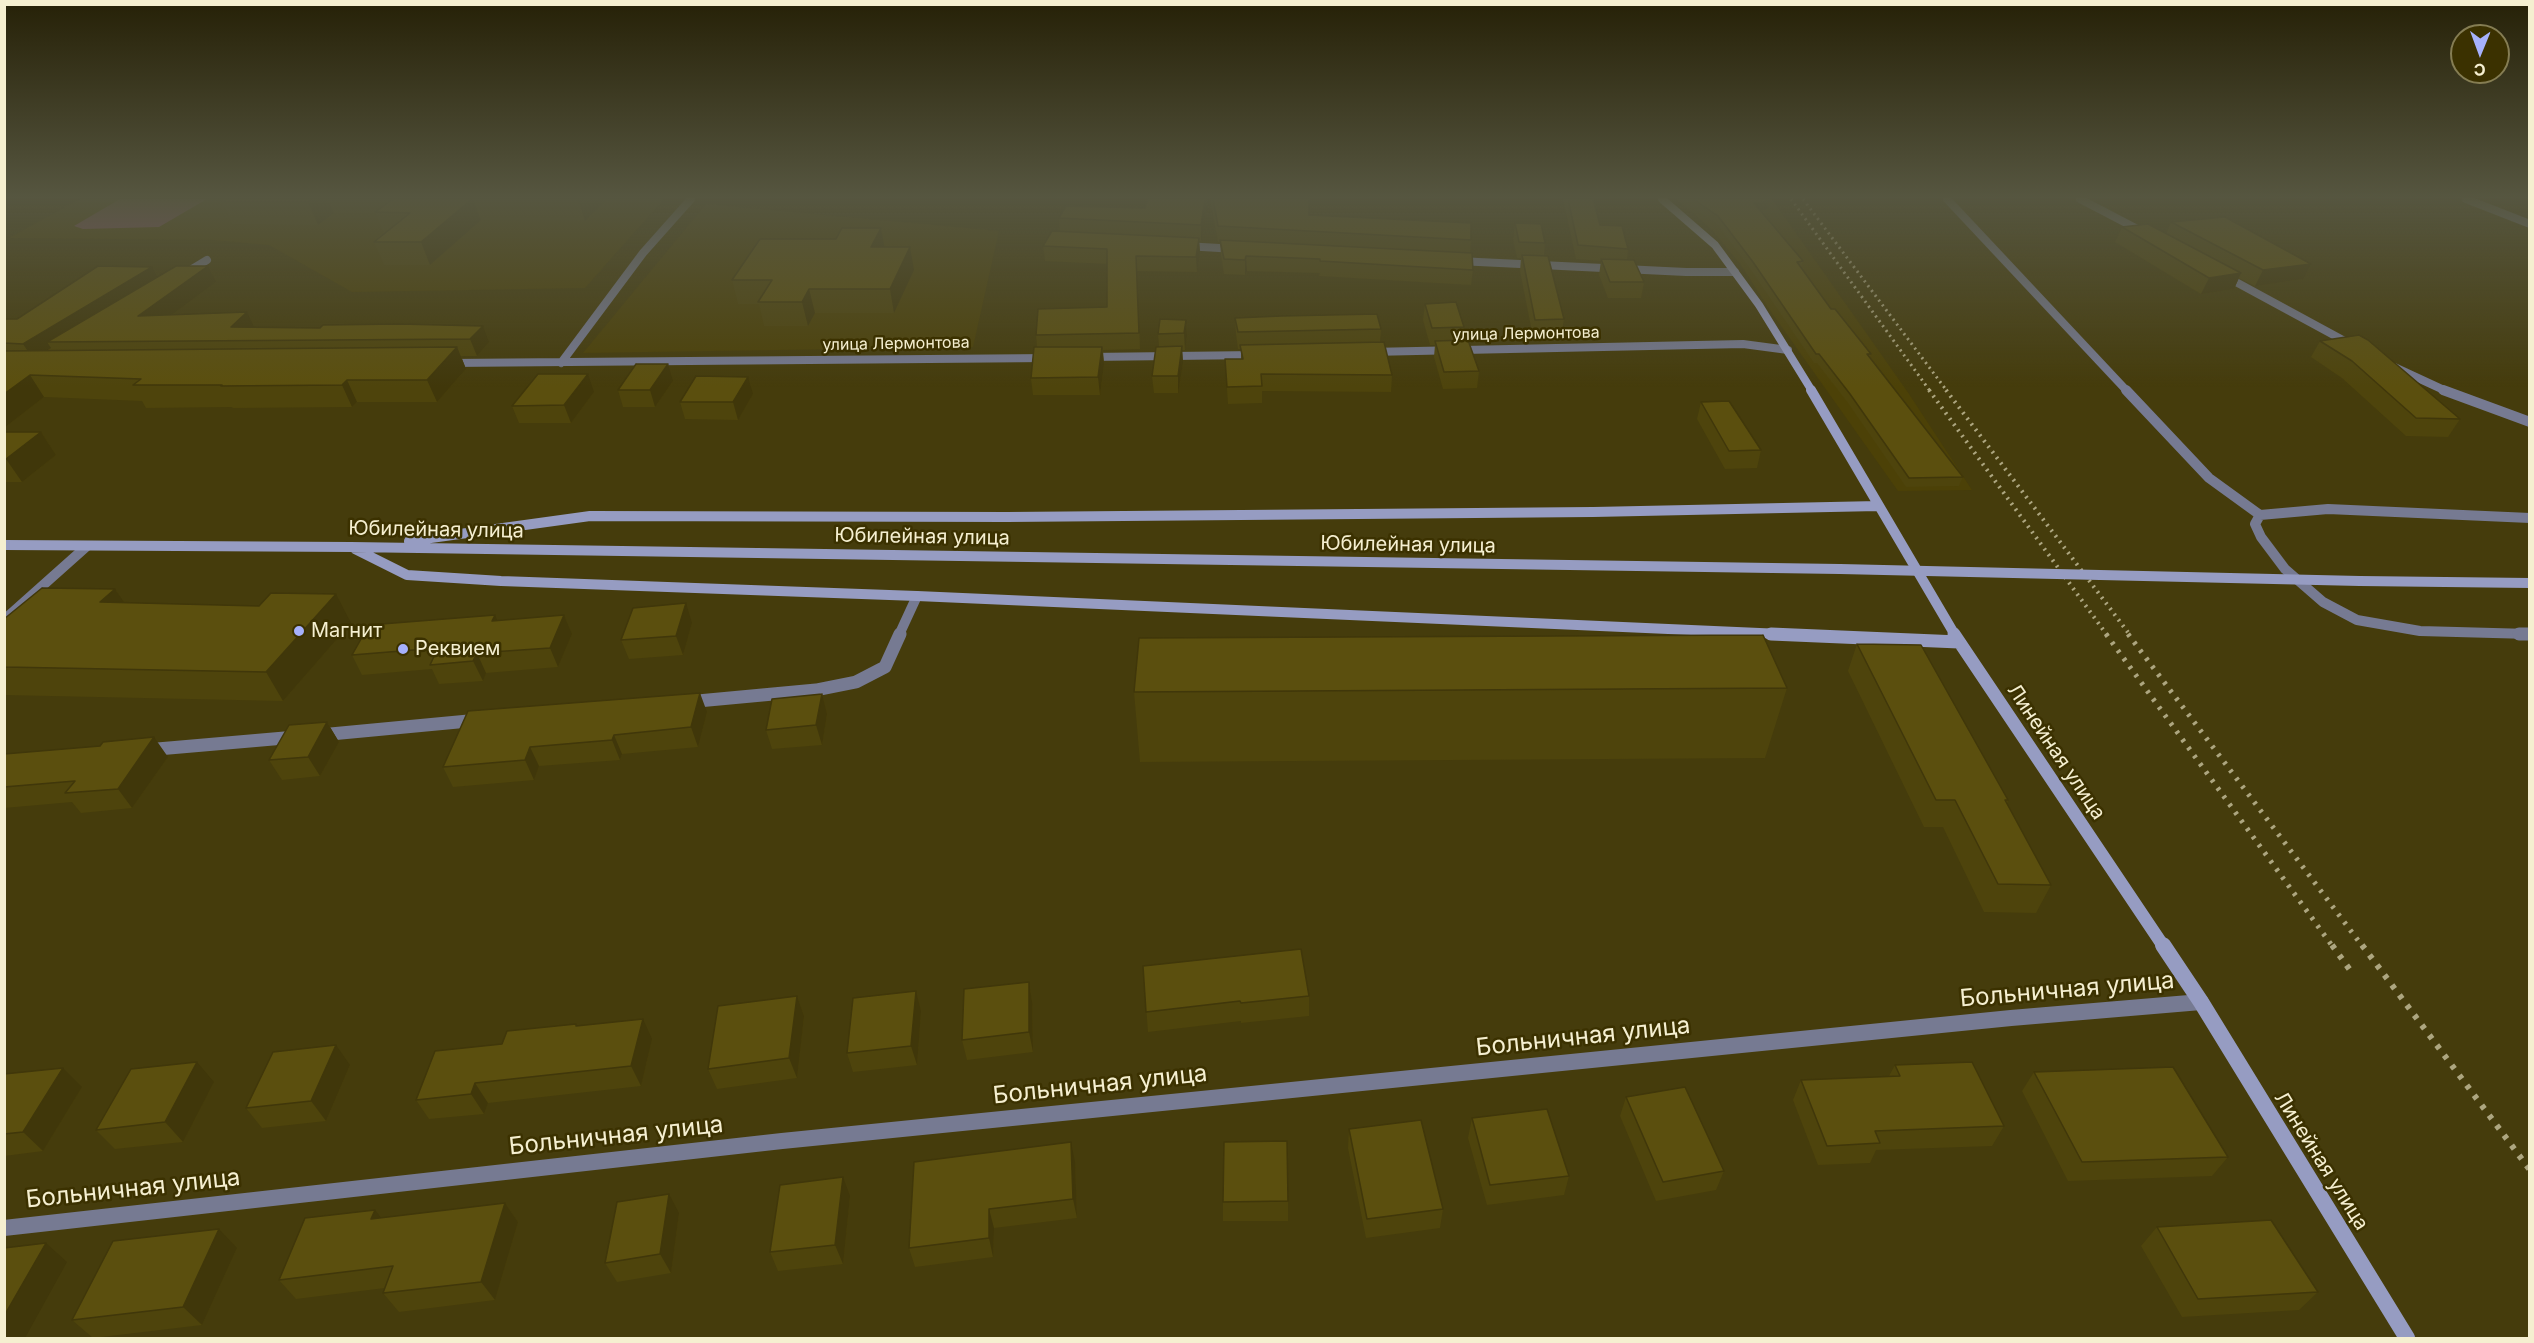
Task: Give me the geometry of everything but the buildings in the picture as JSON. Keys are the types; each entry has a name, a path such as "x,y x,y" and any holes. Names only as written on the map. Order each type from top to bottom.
{"main road":[{"name":"Линейная улица","path":"1727,262 1788,350 1959,642 2201,1002 2407,1338"},
{"path":"351,547 447,538 590,516 1007,517 1593,512 1878,506"},
{"name":"Юбилейная улица","path":"4,545 351,547 2529,583"},
{"path":"351,547 407,575 501,581 917,596 1959,642"}],"street":[{"path":"177,278 204,262"},
{"path":"561,363 637,262"},
{"path":"1482,262 1686,272 1735,272"},
{"path":"2006,262 2209,478 2260,515 2328,509 2529,518"},
{"path":"2217,272 2364,352"},
{"name":"улица Лермонтова","path":"1354,352 1743,344 1788,350"},
{"path":"1082,357 1271,354"},
{"name":"улица Лермонтова","path":"442,363 1059,358"},
{"path":"2385,362 2457,396 2529,422"},
{"path":"2260,515 2256,524 2261,537 2284,569 2323,602 2357,620 2420,631 2529,634"},
{"path":"4,620 87,546"},
{"path":"673,703 816,690 856,682 885,667 917,596"},
{"path":"136,751 494,719"},
{"name":"Больничная улица","path":"4,1228 782,1141 2011,1018 2201,1002"}],"shaded area":[{"path":"298,262 608,262 585,288 352,292"},
{"path":"658,262 992,262 973,347 583,353"},
{"path":"1738,262 1816,262 1909,394 1972,490 1898,491 1769,309"}],"railway":[{"path":"1836,262 1930,391"},
{"path":"1850,262 1947,391"},
{"path":"1929,390 2107,635"},
{"path":"1946,390 2130,635"},
{"path":"2106,634 2333,947"},
{"path":"2128,634 2363,947"},
{"path":"2332,945 2350,970"},
{"path":"2362,945 2530,1170"}],"place":[{"name":"Магнит","path":"299,631"},
{"name":"Реквием","path":"403,649"}]}
